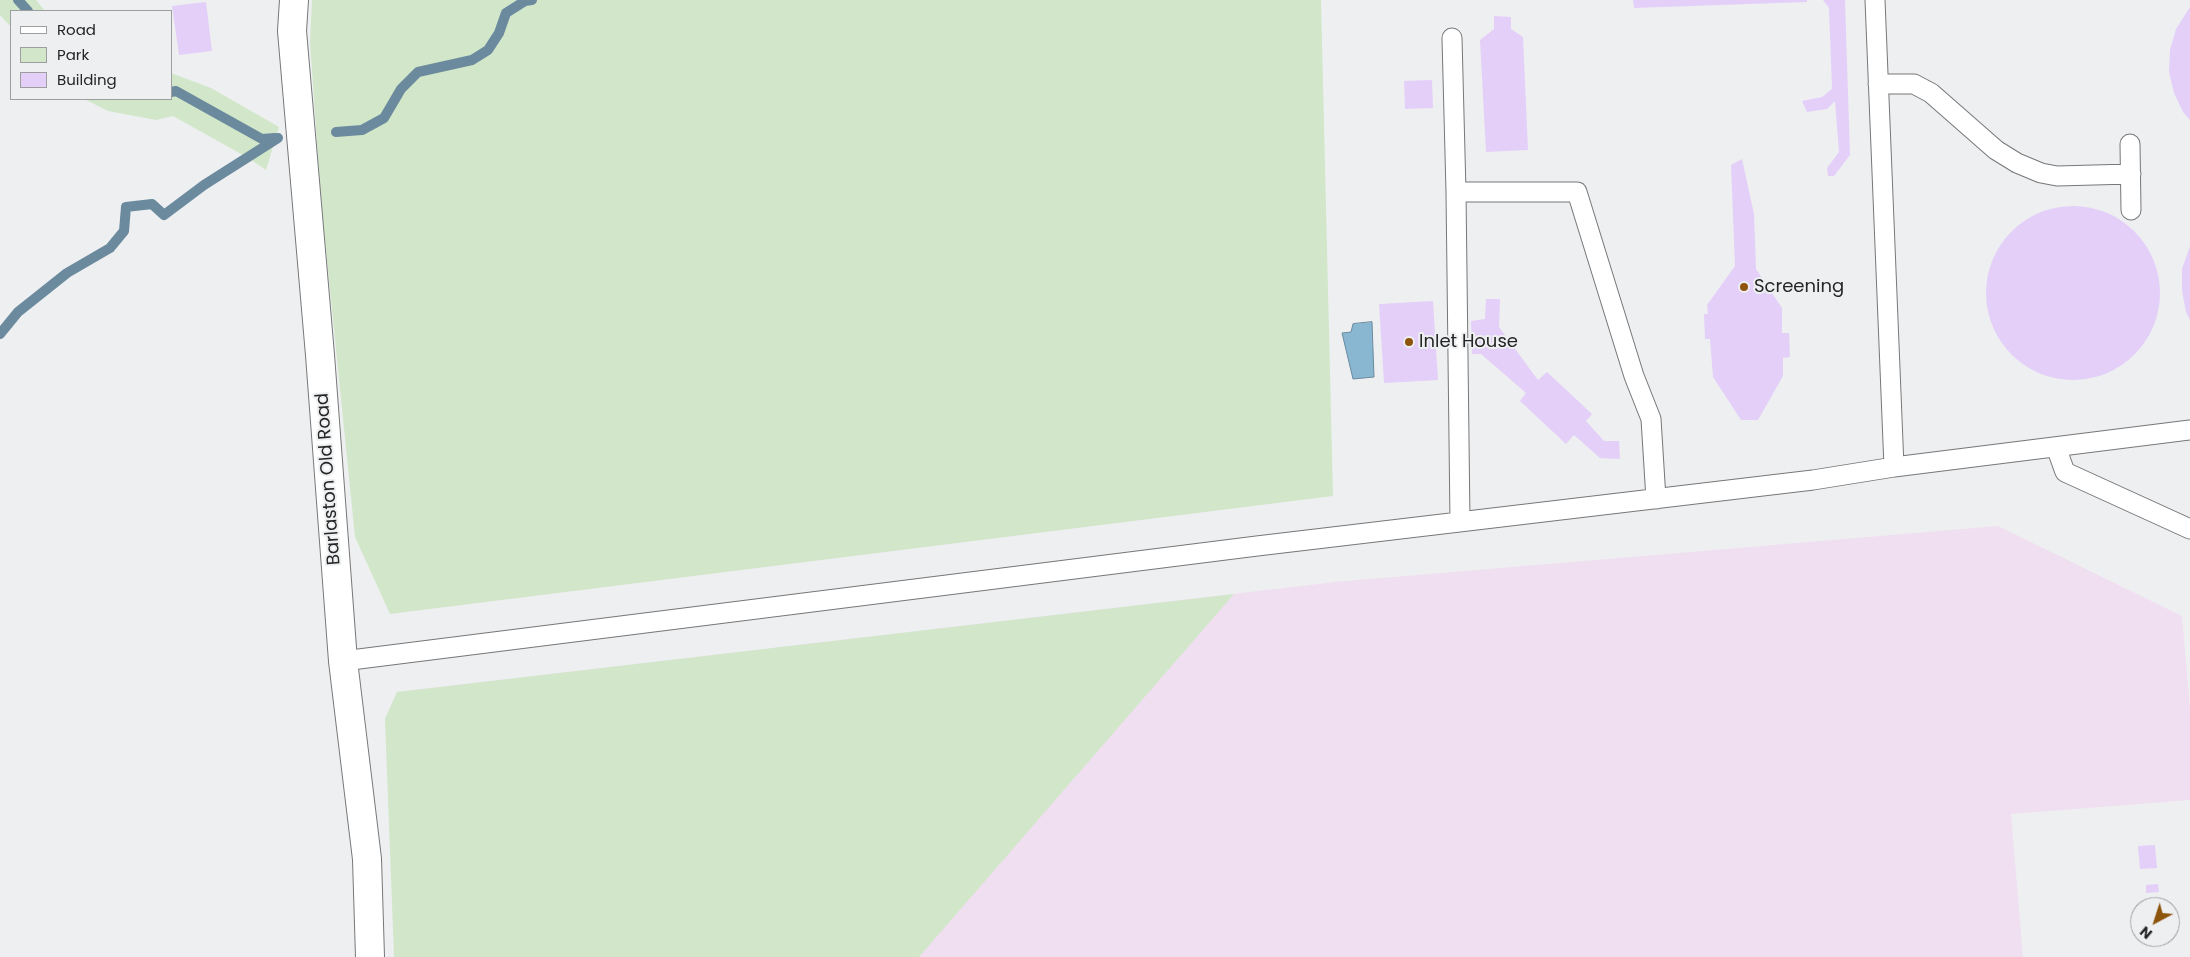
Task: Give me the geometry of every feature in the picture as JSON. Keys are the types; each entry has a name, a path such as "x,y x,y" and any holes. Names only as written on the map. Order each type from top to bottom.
{"street":[{"name":"Barlaston Old Road","path":"294,0 292,31 320,356 343,661 367,859 370,957"}],"lane":[{"path":"1875,0 1894,467"},
{"path":"1452,38 1460,522"},
{"path":"1878,84 1914,84 1931,93 1996,150 2017,163 2041,173 2057,176 2131,174"},
{"path":"2130,144 2132,210"},
{"path":"1456,192 1577,192 1634,376 1651,419 1656,499"},
{"path":"343,661 1813,480 1894,467 2190,430"},
{"path":"2056,447 2065,472 2190,529"}],"shaded area":[{"path":"1998,526 2182,616 2190,708 2190,800 2011,814 2023,957 426,957 385,719 397,692 1335,582"}],"green space":[{"path":"0,0 36,0 44,10 10,10 10,26 0,15"},
{"path":"312,0 1321,0 1333,496 390,614 355,537 321,201 310,42"},
{"path":"172,73 211,88 279,127 266,170 173,116 156,120 108,111 86,100 172,100"},
{"path":"1234,594 919,957 394,957 385,719 397,692"}],"water":[{"path":"1372,322 1374,377 1353,379 1342,333 1351,332 1353,324"}],"building":[{"path":"1633,0 1807,0 1807,2 1634,8"},
{"path":"1823,0 1845,0 1850,155 1834,176 1828,176 1827,168 1839,152 1835,101 1827,109 1807,112 1802,101 1822,97 1832,89 1829,8"},
{"path":"206,2 212,51 179,55 172,6"},
{"path":"2190,7 2190,120 2183,112 2174,93 2169,72 2170,50 2176,29"},
{"path":"1494,16 1511,17 1511,29 1523,37 1528,150 1486,152 1480,40 1494,29"},
{"path":"1432,80 1433,108 1405,109 1404,81"},
{"name":"Screening","path":"1742,159 1754,214 1756,269 1782,308 1782,333 1789,333 1790,357 1783,358 1783,376 1758,420 1741,420 1713,377 1710,339 1705,339 1704,314 1708,314 1707,305 1735,266 1731,165"},
{"path":"2073,206 2090,208 2114,216 2140,238 2150,252 2156,268 2160,293 2158,310 2150,334 2128,360 2114,370 2098,376 2073,380 2056,378 2032,370 2006,348 1996,334 1990,318 1986,293 1988,276 1996,252 2018,226 2032,216 2048,210"},
{"path":"2190,246 2190,320 2186,312 2182,291 2182,269"},
{"path":"1486,299 1500,299 1499,327 1538,380 1547,372 1592,414 1586,421 1604,441 1619,441 1620,459 1600,458 1574,435 1566,444 1520,401 1526,393 1481,354 1472,354 1471,321 1485,319"},
{"name":"Inlet House","path":"1433,301 1438,380 1384,383 1379,304"},
{"path":"2155,845 2157,868 2140,869 2138,846"},
{"path":"2158,884 2159,892 2146,893 2146,885"}],"waterway":[{"path":"18,0 27,10"},
{"path":"336,132 362,130 384,118 401,89 418,72 472,60 488,50 499,33 506,13 525,1 532,0"},
{"path":"172,92 176,91 262,139 275,138"},
{"path":"0,334 18,312 67,273 110,248 124,231 126,207 152,204 164,215 204,185 278,138"}],"place":[{"name":"Screening","path":"1744,287"},
{"name":"Inlet House","path":"1409,342"}]}
